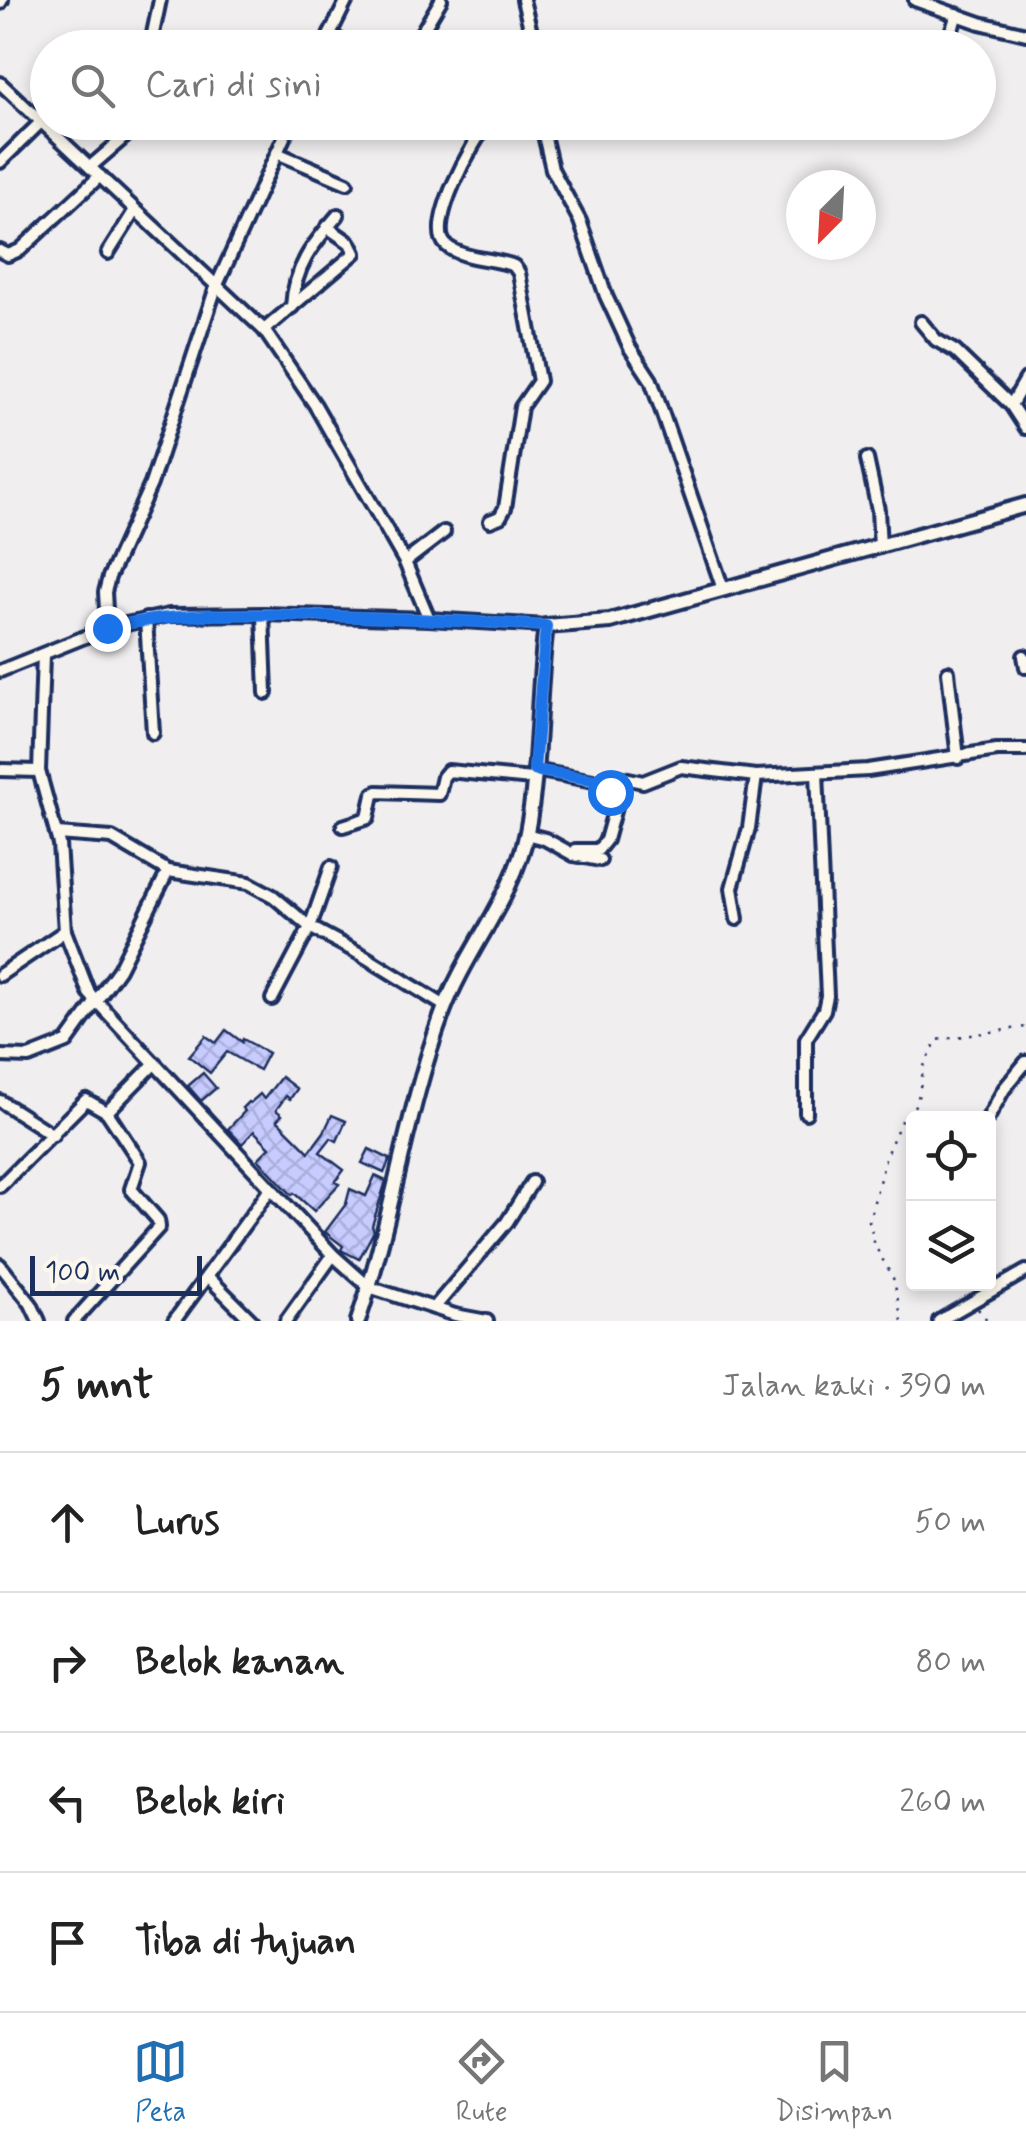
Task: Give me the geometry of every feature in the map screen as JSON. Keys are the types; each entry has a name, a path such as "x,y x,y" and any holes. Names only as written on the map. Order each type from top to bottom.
{"street":[{"path":"154,30 160,0"},
{"path":"332,30 348,0"},
{"path":"423,30 441,0"},
{"path":"524,0 531,30"},
{"path":"914,0 1026,34"},
{"path":"952,30 957,14"},
{"path":"2,90 30,112"},
{"path":"0,162 30,133"},
{"path":"62,140 264,330 315,405 405,562 429,618"},
{"path":"90,167 121,140"},
{"path":"107,628 106,588 151,484 216,287 283,140"},
{"path":"477,140 441,212 442,240 448,247 471,256 514,266 519,274 539,381 522,407 505,508 490,521"},
{"path":"545,140 552,169 580,221 606,296 650,380 723,589"},
{"path":"277,154 347,182"},
{"path":"0,251 8,255 20,250 100,176"},
{"path":"108,253 135,210"},
{"path":"292,306 298,270 310,248 338,215"},
{"path":"264,330 355,252 346,239 328,227"},
{"path":"921,322 936,340 956,352 1011,405 1026,428"},
{"path":"1011,405 1026,378"},
{"path":"867,459 878,510 880,547"},
{"path":"0,671 107,628 169,615 429,618 546,626 610,621 1026,505"},
{"path":"405,562 444,532"},
{"path":"263,614 266,693"},
{"path":"146,619 153,733"},
{"path":"358,1321 393,1202 407,1123 445,1006 482,937 526,834 546,626"},
{"path":"43,655 39,771 57,834 64,931 89,993 333,1255 370,1287 487,1321"},
{"path":"948,672 958,758"},
{"path":"343,826 368,818 377,792 436,796 448,770 602,781 614,776 642,782 681,767 756,776 817,773 868,770 997,750 1026,750"},
{"path":"0,770 39,771"},
{"path":"806,1113 806,1039 824,1010 827,996 817,773"},
{"path":"737,918 732,888 749,828 756,776"},
{"path":"574,856 576,850 598,850 606,840 617,800 602,781"},
{"path":"57,834 117,839 168,871 250,883 273,896 310,927 445,1006"},
{"path":"526,834 545,839 574,856 600,860"},
{"path":"272,1000 310,927 330,867"},
{"path":"0,1056 29,1057 67,1042 118,969 168,871"},
{"path":"0,975 64,931"},
{"path":"992,1111 1026,1062"},
{"path":"108,1112 154,1063"},
{"path":"0,1186 86,1100 108,1112 140,1162 131,1184 132,1193 160,1224 74,1321"},
{"path":"0,1101 53,1136"},
{"path":"434,1308 508,1222 532,1182"},
{"path":"174,1321 271,1188"},
{"path":"286,1321 333,1255"},
{"path":"0,1266 39,1321"},
{"path":"940,1321 1026,1271"},
{"path":"206,1276 252,1321"},
{"path":"971,1300 972,1291"}],"path":[{"path":"902,1321 894,1280 875,1246 869,1221 886,1155 902,1121 917,1103 924,1066 937,1040 1026,1027"}],"building":[{"path":"226,1030 268,1053 259,1070 227,1052 210,1073 189,1056 206,1036 216,1043"},
{"path":"203,1073 216,1088 201,1101 188,1086"},
{"path":"281,1077 297,1089 276,1110 282,1115 277,1120 309,1152 332,1115 346,1121 337,1141 331,1138 320,1152 344,1170 335,1182 339,1184 314,1211 292,1195 258,1159 270,1147 254,1131 242,1144 228,1129 248,1102 260,1094 264,1099"},
{"path":"369,1149 390,1159 384,1173 362,1163"},
{"path":"375,1176 386,1181 372,1226 374,1231 359,1259 341,1250 343,1246 325,1232 346,1204 350,1189 366,1196"}],"route":[{"path":"107,628 169,615 263,614 429,618 546,626 534,770 602,781 610,792"}]}
